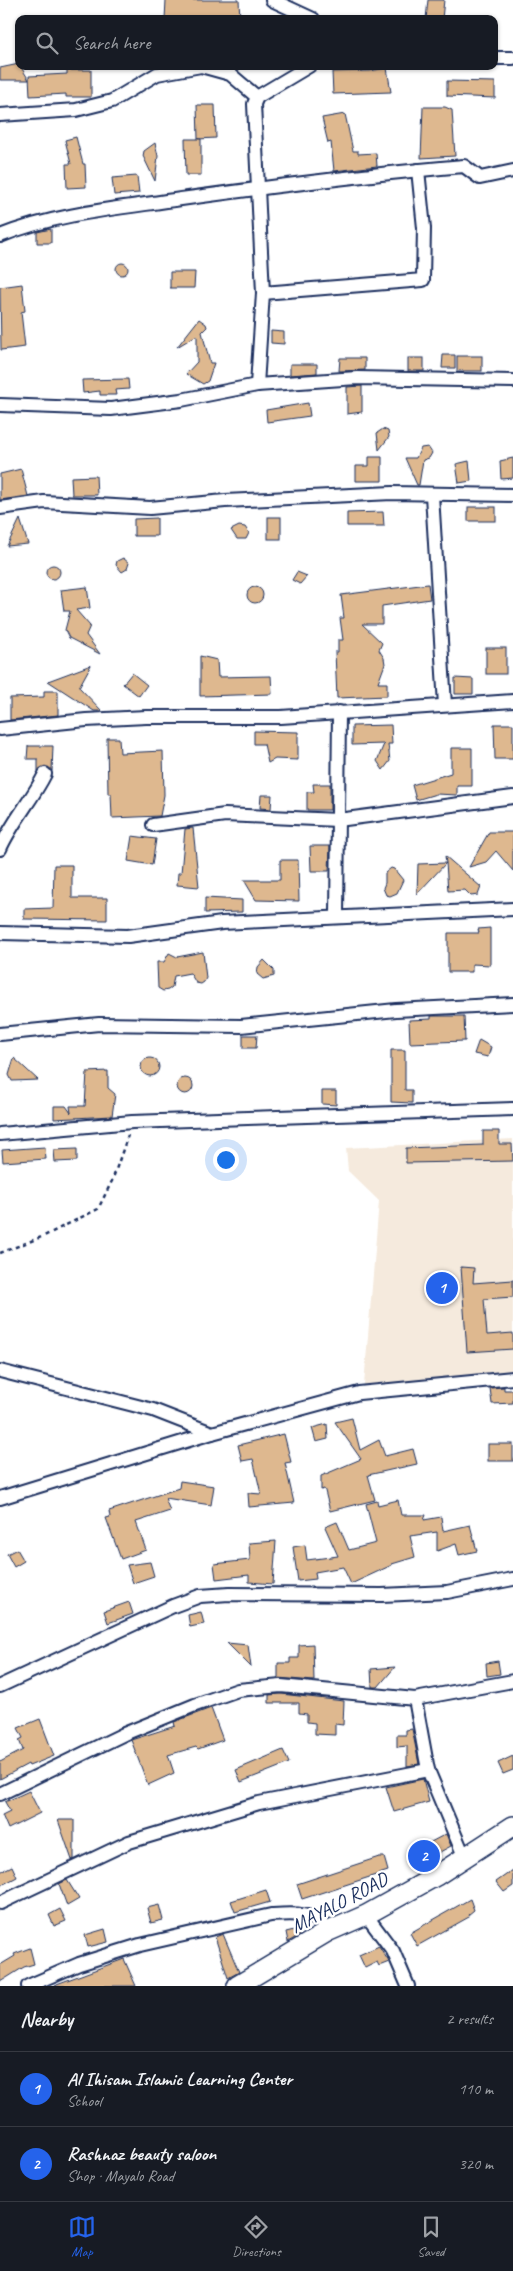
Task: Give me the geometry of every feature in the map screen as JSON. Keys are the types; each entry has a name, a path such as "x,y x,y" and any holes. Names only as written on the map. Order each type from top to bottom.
{"street":[{"path":"279,2 305,15"},
{"path":"498,58 513,58"},
{"path":"0,115 76,110 112,101 158,74 180,70"},
{"path":"216,70 230,74 257,97"},
{"path":"258,385 263,293 254,104 257,97 302,70"},
{"path":"0,236 16,230 93,211 258,188 464,166 480,178 513,171"},
{"path":"263,293 423,280 424,228 418,170"},
{"path":"0,405 111,409 181,400 258,385 357,378 513,381"},
{"path":"0,508 44,502 150,508 225,501 392,492 432,495 513,495"},
{"path":"432,495 446,705"},
{"path":"0,729 86,720 146,717 281,717 513,700"},
{"path":"337,918 339,712"},
{"path":"0,849 9,830 33,798 45,774"},
{"path":"153,825 225,815 338,820 513,796"},
{"path":"0,933 128,936 222,922 513,909"},
{"path":"0,1034 98,1024 241,1026 396,1010 513,1004"},
{"path":"0,1134 132,1122 513,1108"},
{"path":"0,1371 153,1410 212,1433"},
{"path":"0,1498 212,1433 359,1393 513,1378"},
{"path":"0,1686 173,1606 200,1596 229,1594 382,1595 447,1592 513,1579"},
{"path":"0,1794 124,1734 238,1690 281,1686 415,1699 513,1681"},
{"path":"415,1699 428,1770 464,1856"},
{"path":"0,1903 129,1842 259,1803 428,1770"},
{"name":"MAYALO ROAD","path":"237,1986 327,1932 366,1916 436,1876 464,1856 513,1826"},
{"path":"28,1986 79,1964 140,1945 271,1915 290,1913 304,1916 320,1922 327,1932"},
{"path":"366,1916 393,1951 408,1986"}],"path":[{"path":"0,1252 44,1236 98,1209 112,1181 132,1122"}],"shaded area":[{"path":"513,1139 513,1374 364,1385 379,1201 348,1171 346,1148"}],"building":[{"path":"166,0 239,0 240,15 165,15"},
{"path":"428,0 444,0 442,15 426,15"},
{"path":"15,65 15,70 23,70 29,80 0,80 0,68"},
{"path":"67,70 91,70 91,97 66,97 66,94 30,96 29,76 67,74"},
{"path":"387,70 391,92 333,94 332,72"},
{"path":"447,81 495,82 495,98 447,96"},
{"path":"197,105 215,105 216,138 198,139"},
{"path":"423,107 445,107 452,110 455,156 421,158"},
{"path":"345,114 353,151 358,151 358,154 376,153 377,166 334,171 331,142 328,143 322,118"},
{"path":"76,137 83,164 85,164 86,187 67,188 66,164 71,164 65,140"},
{"path":"185,139 201,139 201,175 186,175"},
{"path":"155,143 158,156 155,181 143,156 144,151"},
{"path":"137,176 139,193 114,195 112,178"},
{"path":"51,229 51,243 37,243 37,232"},
{"path":"124,263 127,264 127,274 120,275 117,274 116,267 117,264"},
{"path":"170,272 195,272 194,288 170,288"},
{"path":"22,284 25,311 21,312 25,347 1,350 0,287"},
{"path":"199,319 206,324 207,327 202,332 210,363 214,363 208,381 203,384 186,374 197,362 197,335 177,347"},
{"path":"271,331 284,332 284,344 271,343"},
{"path":"443,355 455,355 455,368 442,368"},
{"path":"457,356 482,356 482,371 457,371"},
{"path":"340,358 365,358 365,370 339,371"},
{"path":"408,358 424,358 424,371 408,371"},
{"path":"290,364 317,364 317,373 290,375"},
{"path":"128,379 129,389 115,390 116,395 100,395 100,391 83,393 82,380"},
{"path":"362,386 362,412 347,414 347,387"},
{"path":"308,403 310,416 267,422 266,410"},
{"path":"383,429 388,431 389,437 379,450 377,433"},
{"path":"428,447 432,453 429,458 423,460 419,485 417,485 405,458 416,458 421,448"},
{"path":"369,457 382,457 382,481 356,481 356,466 369,466"},
{"path":"513,458 513,478 501,479 500,461"},
{"path":"469,461 471,481 459,483 456,464"},
{"path":"21,469 28,496 0,500 0,474"},
{"path":"96,476 97,495 72,495 71,477"},
{"path":"468,507 496,507 496,521 468,521"},
{"path":"383,512 384,526 347,526 347,513"},
{"path":"268,517 281,517 281,539 268,539"},
{"path":"157,518 157,536 134,536 134,519"},
{"path":"20,519 28,544 7,546"},
{"path":"239,526 245,527 249,533 246,539 237,539 231,530"},
{"path":"123,558 129,563 127,569 122,572 116,565 117,561"},
{"path":"50,565 56,565 60,572 56,579 50,579 46,575 46,569"},
{"path":"297,572 307,576 300,584 292,580"},
{"path":"428,584 430,599 382,606 382,624 362,624 382,643 379,650 385,664 378,683 387,683 387,696 337,698 335,652 338,652 338,640 343,640 340,618 344,618 341,595"},
{"path":"87,587 90,608 76,610 90,626 86,635 100,654 69,638 65,630 70,611 64,611 61,590"},
{"path":"255,587 263,595 255,603 247,595"},
{"path":"486,648 506,648 506,674 486,674"},
{"path":"200,656 217,660 218,677 271,676 272,694 200,696"},
{"path":"91,665 79,687 102,711 94,711 48,681"},
{"path":"132,673 147,685 139,696 123,684"},
{"path":"455,678 473,679 473,694 455,694"},
{"path":"44,691 58,691 58,715 10,720 10,698 44,697"},
{"path":"494,724 513,724 513,759 495,759"},
{"path":"391,725 392,744 388,744 390,761 383,770 377,761 384,744 352,745 352,726"},
{"path":"254,731 298,732 298,760 275,759 268,763 264,744 254,744"},
{"path":"107,738 119,738 120,753 163,751 164,795 160,816 112,818 111,794 108,794"},
{"path":"28,746 53,746 52,771 45,766 38,771 38,759 27,759"},
{"path":"451,748 472,748 472,786 457,786 457,795 436,794 416,800 412,785 451,773"},
{"path":"313,784 330,784 330,810 307,810 307,792 314,792"},
{"path":"261,795 272,795 271,809 260,808"},
{"path":"193,828 199,887 177,885 178,873 181,873 185,829"},
{"path":"489,832 513,832 513,871 496,851 486,862 469,867"},
{"path":"132,836 156,839 152,865 128,861"},
{"path":"310,846 330,846 329,871 311,871"},
{"path":"445,856 481,887 478,895 471,896 465,890 448,891"},
{"path":"280,860 298,860 299,901 256,900 244,880 280,880"},
{"path":"446,863 417,894 418,864"},
{"path":"54,865 72,865 72,898 107,898 107,920 24,919 24,909 53,908"},
{"path":"391,868 403,880 397,893 390,896 386,895 383,888 385,873"},
{"path":"205,898 242,900 242,912 205,913"},
{"path":"490,928 490,965 472,964 472,972 448,972 448,933 479,933 478,929"},
{"path":"203,952 206,978 204,982 201,984 196,983 190,973 174,976 172,987 168,990 163,991 158,988 157,962 164,962 169,953 177,957"},
{"path":"264,960 274,970 274,976 263,979 257,974 258,967"},
{"path":"431,1016 464,1016 465,1041 410,1043 409,1020 431,1019"},
{"path":"243,1035 257,1035 256,1048 243,1048"},
{"path":"479,1040 491,1047 488,1057 474,1054"},
{"path":"391,1050 405,1050 405,1090 412,1090 412,1103 391,1102"},
{"path":"14,1058 38,1080 12,1081 9,1075"},
{"path":"150,1058 156,1061 159,1067 156,1073 150,1076 144,1073 141,1067 144,1061"},
{"path":"108,1071 108,1088 115,1094 112,1116 54,1119 54,1106 66,1106 71,1113 70,1106 85,1106 87,1072"},
{"path":"185,1078 191,1080 193,1086 191,1092 185,1094 179,1092 177,1086 179,1080"},
{"path":"322,1091 336,1091 336,1105 322,1104"},
{"path":"483,1131 499,1131 499,1144 512,1144 513,1161 406,1163 406,1148 483,1145"},
{"path":"45,1147 46,1159 3,1162 2,1150"},
{"path":"77,1149 77,1161 55,1162 54,1150"},
{"path":"461,1267 474,1268 473,1283 513,1280 513,1297 484,1299 487,1335 513,1333 513,1349 467,1352"},
{"path":"504,1387 504,1390 513,1390 513,1403 492,1404 490,1388"},
{"path":"352,1418 360,1450 379,1440 385,1456 413,1449 417,1464 368,1475 375,1500 330,1511 325,1491 324,1489 321,1490 321,1476 361,1459 335,1422"},
{"path":"327,1424 328,1439 316,1442 312,1428"},
{"path":"284,1434 291,1462 285,1463 294,1503 249,1507 248,1493 261,1494 253,1459 242,1461 238,1445"},
{"path":"488,1444 513,1444 513,1461 488,1461"},
{"path":"180,1481 214,1486 211,1505 165,1498 170,1511 136,1522 146,1550 121,1559 106,1518 110,1517 109,1511 179,1488"},
{"path":"398,1500 401,1515 426,1515 424,1520 441,1517 443,1531 470,1525 477,1551 459,1555 456,1544 437,1551 437,1532 410,1536 415,1557 392,1564 351,1584 343,1567 315,1572 316,1579 298,1581 293,1547 305,1545 307,1560 338,1556 325,1527 337,1522 349,1550 376,1543 366,1504 377,1501 378,1505"},
{"path":"276,1541 273,1584 249,1582 249,1575 216,1579 214,1564 250,1560 249,1543"},
{"path":"17,1549 24,1561 14,1567 7,1554"},
{"path":"150,1562 154,1576 133,1583 127,1565"},
{"path":"129,1602 133,1614 108,1623 104,1611"},
{"path":"201,1612 204,1624 190,1627 188,1615"},
{"path":"227,1643 248,1645 251,1667"},
{"path":"313,1644 314,1681 278,1678 278,1663 290,1663 290,1658 299,1658 299,1645"},
{"path":"498,1661 500,1674 487,1676 486,1663"},
{"path":"395,1667 378,1687 372,1687 371,1669"},
{"path":"281,1694 344,1701 343,1725 335,1724 335,1735 315,1734 315,1723 307,1722 307,1714 299,1713 299,1703 269,1703 269,1695"},
{"path":"211,1708 223,1740 198,1749 196,1747 168,1755 174,1773 148,1785 131,1740 175,1726 174,1722"},
{"path":"40,1719 54,1756 29,1766 28,1764 0,1779 0,1762 23,1750 19,1740 23,1738 18,1728"},
{"path":"412,1729 419,1764 407,1766 407,1746 397,1747 397,1735 406,1735 406,1730"},
{"path":"283,1750 289,1763 241,1782 236,1770"},
{"path":"513,1756 513,1770 503,1774 498,1763"},
{"path":"423,1779 429,1802 394,1812 386,1787"},
{"path":"29,1791 40,1813 8,1829 2,1815 10,1811 5,1802"},
{"path":"58,1820 74,1820 74,1859 72,1860"},
{"path":"446,1834 451,1846 414,1866 408,1854"},
{"path":"384,1857 388,1871 302,1899 297,1884"},
{"path":"12,1866 17,1877 0,1886 0,1872"},
{"path":"513,1870 513,1886 504,1892 496,1882"},
{"path":"67,1880 79,1899 67,1906 59,1884"},
{"path":"266,1890 270,1902 235,1912 231,1901"},
{"path":"470,1899 474,1910 468,1915 469,1917 417,1946 410,1933"},
{"path":"159,1905 163,1920 151,1923 147,1908"},
{"path":"60,1909 66,1921 54,1926 49,1915"},
{"path":"105,1929 108,1942 88,1947 85,1935"},
{"path":"298,1929 300,1935 288,1942 286,1932"},
{"path":"223,1934 239,1972 228,1978 215,1937"},
{"path":"379,1946 389,1962 379,1966 377,1962 365,1968 359,1955"},
{"path":"30,1948 34,1964 24,1967 0,1982 0,1965 15,1956 14,1954"},
{"path":"124,1959 136,1986 54,1986 54,1985"}],"place":[{"name":"Al Ihisam Islamic Learning Center","path":"442,1288"},
{"name":"Rashnaz beauty saloon","path":"424,1856"}]}
